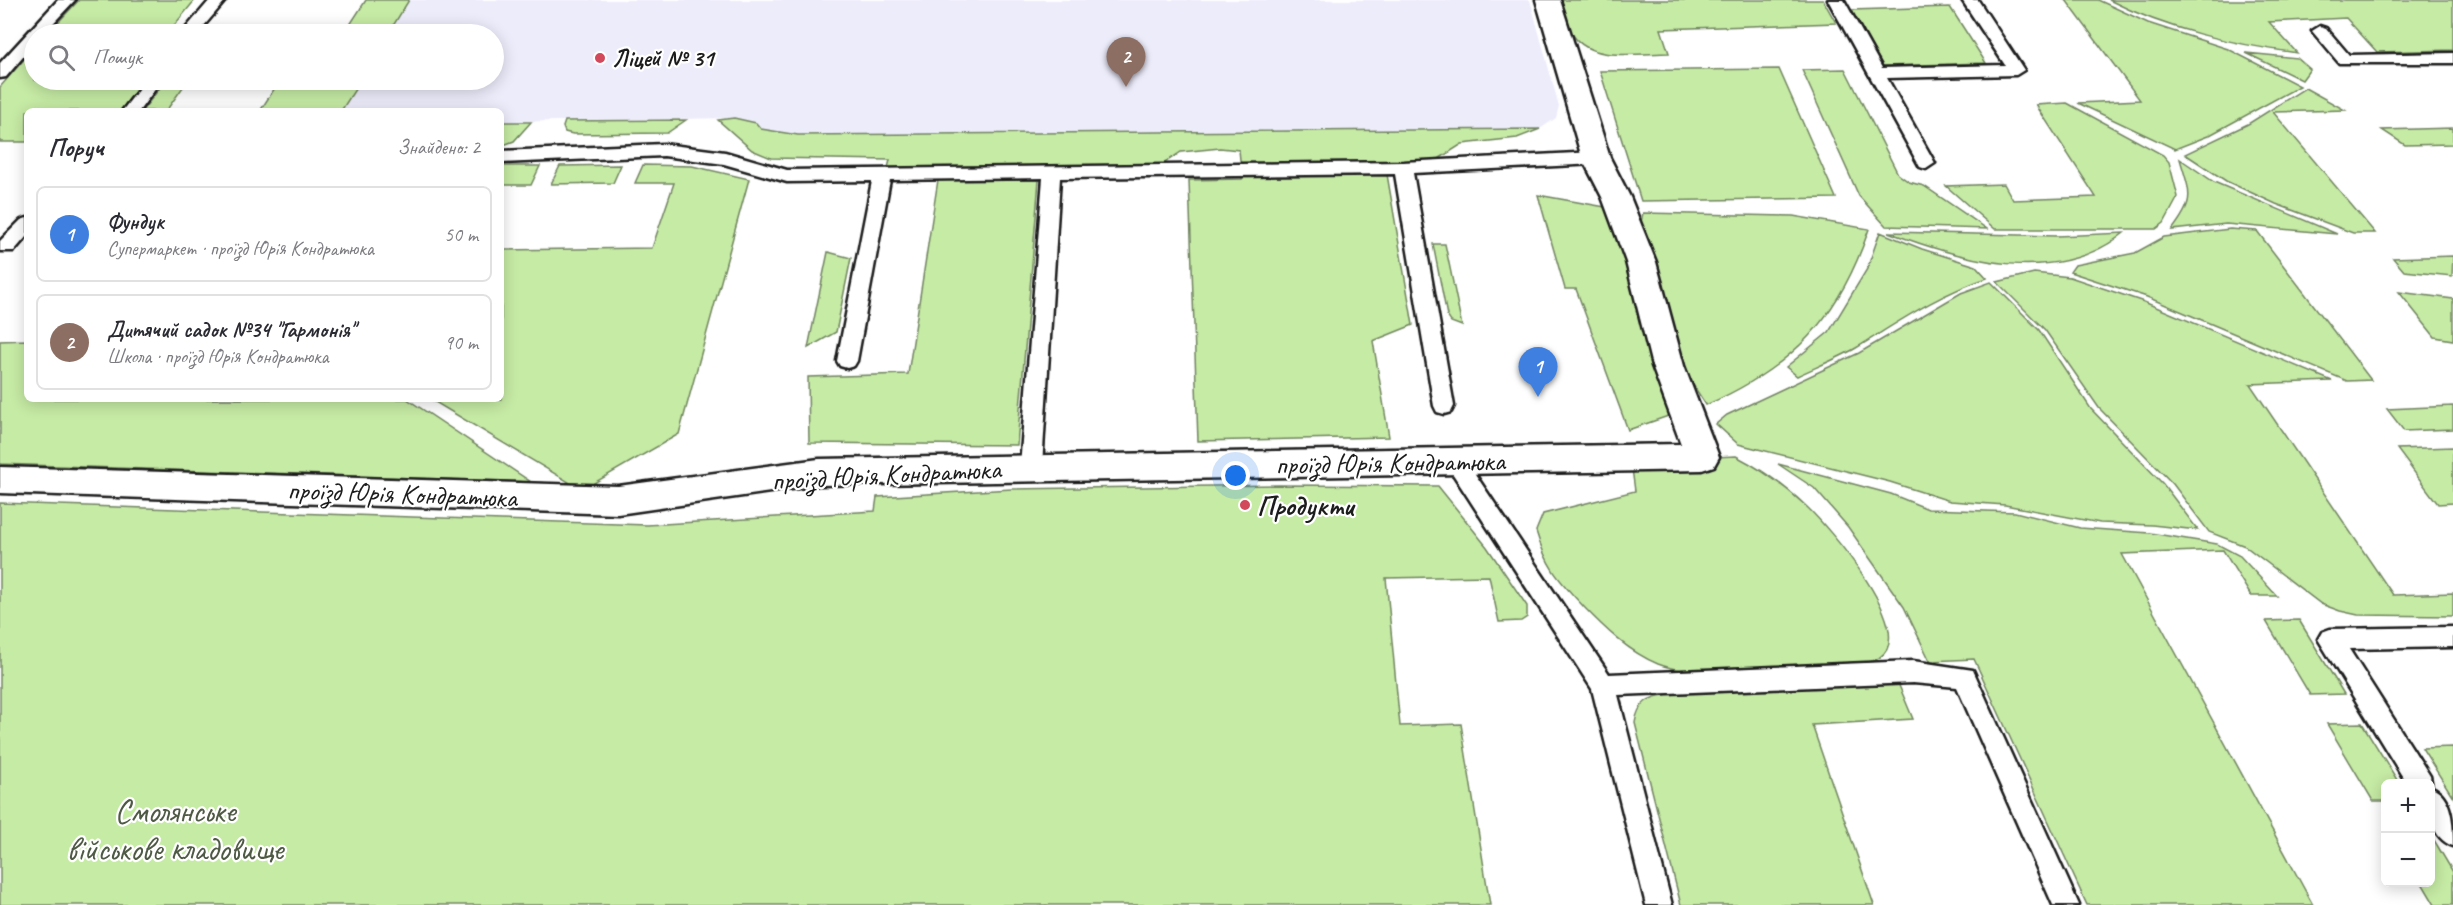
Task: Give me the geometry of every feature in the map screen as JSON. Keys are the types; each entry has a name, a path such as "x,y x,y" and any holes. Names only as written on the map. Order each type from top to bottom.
{"street":[{"path":"1548,0 1596,158"},
{"name":"проїзд Юрія Кондратюка","path":"0,480 618,500 819,472 1031,466 1702,457 1668,366 1641,262 1616,197 1596,158"}],"lane":[{"path":"45,24 66,0"},
{"path":"198,24 218,0"},
{"path":"1836,0 1926,163"},
{"path":"1878,73 2016,70 1970,0"},
{"path":"2320,32 2345,60 2453,58"},
{"path":"0,73 24,47"},
{"path":"132,108 146,90"},
{"path":"504,157 664,150 725,158 788,176 1403,168 1596,158"},
{"path":"1403,168 1444,406"},
{"path":"1031,466 1052,173"},
{"path":"847,361 882,175"},
{"path":"4,246 24,227"},
{"path":"4,246 24,246"},
{"path":"1456,462 1603,685 1659,905"},
{"path":"2418,779 2330,639 2453,637"},
{"path":"1603,685 1913,672 1965,677 2066,905"},
{"path":"2435,806 2453,834"}],"shaded area":[{"path":"409,0 1530,0 1559,106 1556,118 1540,129 798,135 761,129 734,118 504,122 504,108 343,108 355,90 504,90 504,24 394,24"}],"green space":[{"path":"79,0 195,0 175,24 56,24"},
{"path":"366,0 409,0 394,24 350,24"},
{"path":"1560,0 1823,0 1836,23 1661,29 1669,53 1631,55 1604,53 1581,44 1573,35 1568,27"},
{"path":"2066,0 2098,0 2148,23 2228,49 2300,86 2208,136 2175,149 2078,103 2140,100"},
{"path":"2109,0 2453,0 2453,50 2377,52 2346,18 2269,22 2297,53 2248,45 2177,28"},
{"path":"1950,7 1986,63 1883,66 1851,10"},
{"path":"2246,53 2297,58 2310,69 2302,80"},
{"path":"24,59 24,90 136,90 122,108 24,108 24,142 0,142 0,87"},
{"path":"1779,69 1836,198 1641,201 1600,71"},
{"path":"1845,69 1898,174 1909,182 1924,186 1987,229 1886,226 1859,196 1802,70"},
{"path":"2305,88 2345,110 2273,112 2375,233 2353,233 2276,204 2226,181 2185,154 2248,124"},
{"path":"158,90 181,90 168,108 144,108"},
{"path":"274,90 355,90 343,108 262,108"},
{"path":"2067,103 2163,155 2169,162 2178,197 2164,223 2156,229 1995,229 1946,186 2004,184 2013,200 2096,197 2036,105"},
{"path":"734,118 756,123 761,129 798,135 1540,129 1517,138 1462,144 1437,160 1385,163 1413,325 1373,341 1389,437 1198,441 1189,180 1242,179 1239,150 1220,148 1181,152 1160,166 888,168 890,160 771,158 752,150 718,120"},
{"path":"686,120 667,133 573,134 565,132 563,127 565,121"},
{"path":"504,122 531,122 514,141 504,145"},
{"path":"2453,128 2453,144 2405,145 2382,130"},
{"path":"2180,159 2214,182 2337,234 2226,224 2172,230 2185,211 2189,196"},
{"path":"621,165 613,183 551,184 560,166"},
{"path":"643,165 692,166 749,179 679,434 582,490 435,402 504,402 504,250 652,248 674,183 635,183"},
{"path":"504,166 540,166 531,185 504,185"},
{"path":"938,180 1039,180 1017,445 809,443 808,377 908,374"},
{"path":"1538,195 1605,207 1631,264 1677,413 1628,430 1576,289 1565,289"},
{"path":"1643,213 1793,216 1869,229 1843,289 1827,314 1808,336 1764,374 1706,405 1678,362 1665,298 1641,222"},
{"path":"2230,229 2257,231 2371,380 2347,381 2147,297 2070,272 2075,265 2135,253 2164,237"},
{"path":"1880,232 1922,249 1976,266 1987,278 1935,300 1849,352 1797,376 1786,367 1829,332 1867,269"},
{"path":"1888,232 2057,236 2124,233 2097,250 2068,260 2038,264 2008,264 1946,252"},
{"path":"1433,244 1445,244 1462,326 1451,322 1447,316"},
{"path":"828,252 851,258 836,332 808,348"},
{"path":"2453,256 2452,276 2404,271 2393,258"},
{"path":"2034,273 2070,277 2144,302 2332,381 2250,384 2393,595 2453,593 2453,616 2358,615 2340,611 2321,604 2245,546 2209,532 2173,484 2099,408 2045,330 1997,282"},
{"path":"1991,282 2039,330 2091,409 2163,484 2198,530 2100,523 2005,505 1950,501 1890,482 1738,444 1716,424 1727,415 1859,353 1961,293"},
{"path":"2399,292 2453,299 2453,340 2435,337"},
{"path":"24,340 24,402 411,402 531,482 0,464 0,341"},
{"path":"2453,406 2453,429 2404,431 2387,409"},
{"path":"2453,447 2453,503 2438,504 2397,449"},
{"path":"1736,456 1755,466 1798,499 1832,534 1866,579 1888,626 1888,645 1879,658 1853,665 1749,672 1710,673 1674,669 1647,659 1618,639 1574,597 1549,564 1536,531 1543,514 1635,491 1631,461"},
{"path":"1778,464 1891,494 1928,509 2015,512 2080,528 2150,533 2217,544 2240,556 2277,596 2251,596 2223,550 2122,554 2313,905 2087,905 1974,659 1930,661 1904,607 1848,527 1814,488"},
{"name":"Смолянське військове кладовище","path":"1278,485 1438,486 1487,547 1527,606 1527,617 1521,621 1499,622 1489,576 1386,578 1400,726 1461,724 1490,905 0,905 0,503 647,525 875,511 877,497 1012,489"},
{"path":"2299,620 2344,694 2310,695 2266,621"},
{"path":"1898,683 1913,719 1812,725 1874,905 1681,905 1635,723 1642,705 1650,699 1668,694"},
{"path":"2362,723 2397,779 2381,779 2381,801 2373,801 2327,724"},
{"path":"2453,747 2453,797 2422,748"},
{"path":"2435,842 2453,872 2453,905 2435,905 2424,887 2435,887"}],"place":[{"name":"Ліцей № 31","path":"600,58"},
{"name":"Дитячий садок №34 \"Гармонія\"","path":"1126,87"},
{"name":"Фундук","path":"1538,397"},
{"name":"Продукти","path":"1245,505"}]}
